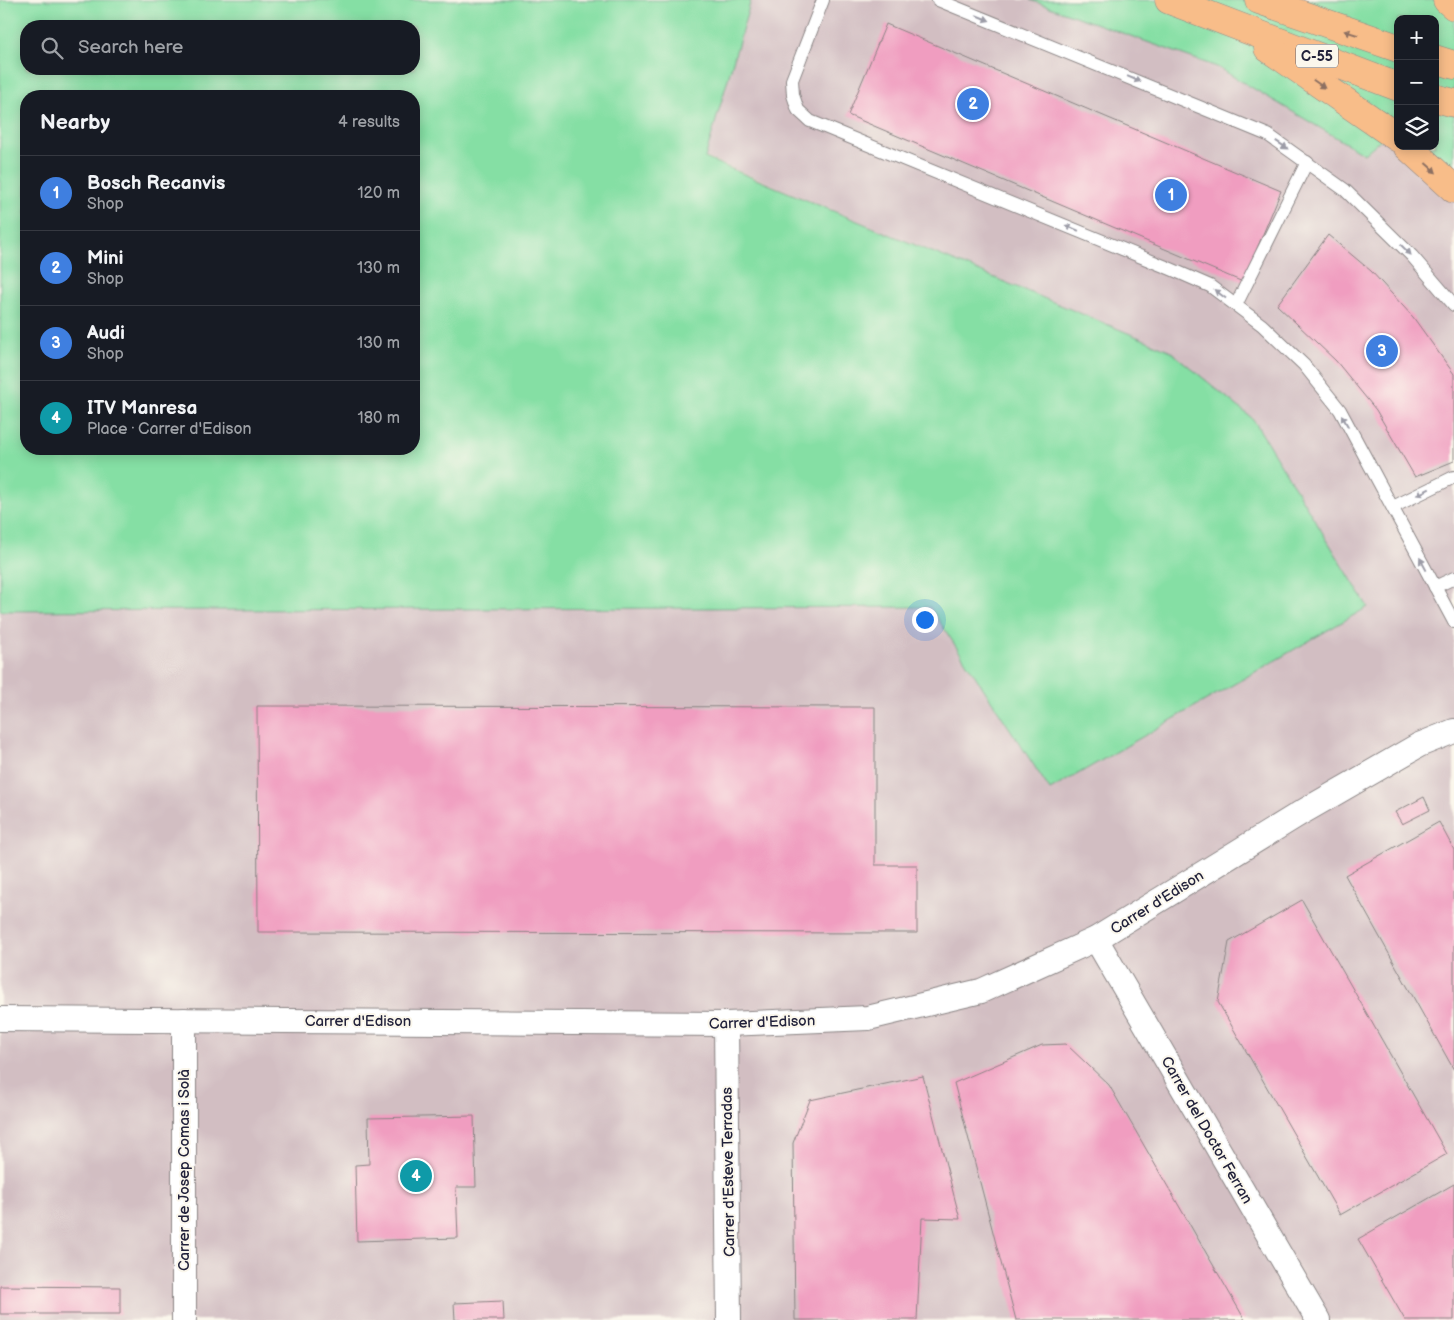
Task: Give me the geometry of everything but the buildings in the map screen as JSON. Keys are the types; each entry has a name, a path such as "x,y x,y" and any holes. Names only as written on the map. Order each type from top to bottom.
{"highway":[{"name":"C-55","path":"1169,0 1394,85"},
{"name":"C-55","path":"1259,0 1394,47"},
{"path":"1447,0 1454,6"},
{"path":"1236,26 1394,135"},
{"path":"1438,60 1454,65"},
{"path":"1439,99 1454,103"},
{"path":"1411,150 1454,189"}],"street":[{"name":"Carrer d'Edison","path":"0,1020 726,1024 868,1018 980,991 1096,939 1299,814 1419,745 1454,731"},
{"name":"Carrer del Doctor Ferran","path":"1096,939 1318,1320"},
{"name":"Carrer de Josep Comas i Solà","path":"184,1020 184,1320"},
{"name":"Carrer d'Esteve Terradas","path":"726,1024 729,1320"}],"lane":[{"path":"823,0 792,80 793,95 798,110 810,121 1210,286 1262,325 1304,366 1340,410 1454,622"},
{"path":"938,0 1268,135 1345,190 1412,256 1454,305"},
{"path":"1236,305 1307,162"},
{"path":"1393,506 1454,477"},
{"path":"1435,587 1454,578"}],"shaded area":[{"path":"751,0 1030,0 1217,67 1364,154 1394,128 1394,150 1439,150 1439,142 1454,129 1454,1320 0,1320 0,611 930,607 1050,790 1169,350 705,157"}],"green space":[{"path":"0,0 751,0 705,158 1169,350 1253,419 1368,607 1050,790 930,607 0,611"},
{"path":"1030,0 1454,0 1454,170 1431,150 1439,150 1439,15 1394,15 1394,128 1364,154 1217,67"}],"place":[{"name":"Mini","path":"973,104"},
{"name":"Bosch Recanvis","path":"1171,195"},
{"name":"Audi","path":"1382,351"},
{"name":"ITV Manresa","path":"416,1176"}]}
